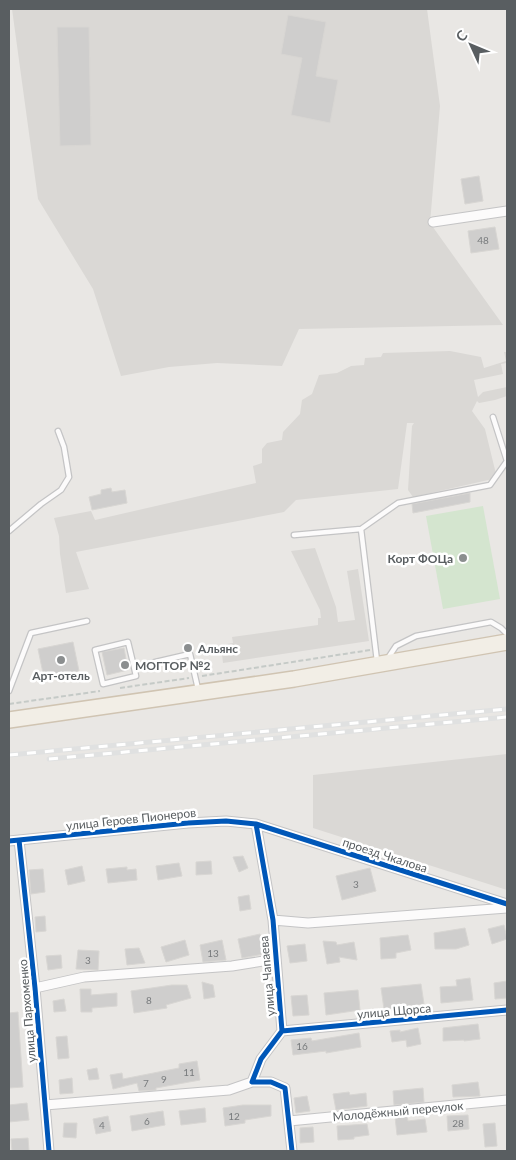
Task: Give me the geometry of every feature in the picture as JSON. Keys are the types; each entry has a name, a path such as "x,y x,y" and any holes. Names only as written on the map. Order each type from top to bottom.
{"main road":[{"path":"9,720 199,693 507,642"}],"street":[{"path":"433,222 507,211"},
{"name":"улица Героев Пионеров","path":"9,841 188,823 226,821 256,824"},
{"name":"проезд Чкалова","path":"256,824 507,904"},
{"name":"улица Чапаева","path":"252,1082 261,1059 282,1031 273,920 256,824"},
{"name":"улица Пархоменко","path":"20,840 49,1151"},
{"path":"273,920 308,923 507,908"},
{"path":"35,988 84,977 232,966 276,959"},
{"name":"улица Щорса","path":"282,1031 507,1010"},
{"path":"45,1105 229,1090 252,1082 271,1082 285,1088 292,1151"},
{"name":"Молодёжный переулок","path":"289,1120 507,1100"}],"lane":[{"path":"294,535 361,529 398,503 490,485 507,461 493,417"},
{"path":"9,531 61,490 69,477 64,447 58,430"},
{"path":"361,529 376,649 381,664"},
{"path":"9,691 31,633 87,621"},
{"path":"381,664 396,646 416,636 491,622 507,634"},
{"path":"128,642 134,667 136,676 103,684 95,650 128,642"},
{"path":"134,667 190,654 199,693"}],"path":[{"path":"118,688 376,649"},
{"path":"9,704 109,690"}],"shaded area":[{"path":"12,9 427,9 440,106 430,223 503,325 299,329 282,366 217,363 169,367 121,376 93,289 38,199"},
{"path":"450,351 481,357 484,368 506,361 504,352 507,352 507,363 501,364 503,374 474,380 478,397 483,392 507,387 507,396 479,403 477,401 472,411 485,429 497,478 413,497 408,490 412,426 414,423 407,423 398,489 296,500 284,512 76,552 89,589 66,593 59,536 54,518 91,511 95,520 256,483 253,466 262,463 262,449 267,443 282,440 283,432 300,414 302,400 312,394 319,375 337,373 351,366 364,365 365,358 381,357 383,353"},
{"path":"315,548 336,607 338,622 355,620 347,571 358,569 369,641 223,663 221,645 233,643 232,637 318,625 318,618 321,618 320,610 291,551"},
{"path":"507,754 507,890 313,828 313,775"}],"green space":[{"name":"Корт ФОЦа","path":"483,506 500,599 443,609 426,516"}],"building":[{"path":"288,15 326,22 316,76 338,80 330,123 291,115 302,58 281,54"},
{"path":"57,27 89,27 91,145 60,146"},
{"path":"479,176 483,201 465,204 461,179"},
{"path":"495,227 499,249 471,253 468,231"},
{"path":"111,488 112,492 125,490 127,503 92,510 89,497 101,494 101,490"},
{"path":"470,493 470,502 413,513 412,504"},
{"path":"73,642 79,671 44,678 38,649"},
{"path":"124,648 128,670 107,675 102,652"},
{"path":"243,856 248,868 239,872 233,857"},
{"path":"211,861 212,874 196,875 196,862"},
{"path":"179,863 182,876 158,880 156,866"},
{"path":"82,866 85,881 68,885 65,870"},
{"path":"127,867 127,870 136,869 137,880 108,883 106,869"},
{"path":"370,868 376,891 342,900 336,876"},
{"path":"43,869 45,892 31,894 29,870"},
{"path":"249,895 251,909 240,911 238,897"},
{"path":"45,916 46,931 36,932 35,917"},
{"path":"504,925 507,939 492,944 488,929"},
{"path":"465,928 469,945 456,949 435,949 434,933"},
{"path":"260,934 264,954 242,958 238,939"},
{"path":"408,935 411,950 396,953 396,958 381,959 380,938"},
{"path":"185,940 189,955 166,962 161,947"},
{"path":"222,940 226,960 203,962 200,945"},
{"path":"323,941 336,942 337,945 354,942 357,960 339,957 340,962 327,964"},
{"path":"305,944 307,961 290,963 287,946"},
{"path":"139,948 145,963 127,965 125,949"},
{"path":"78,950 99,951 98,970 76,969"},
{"path":"61,955 62,968 48,970 46,956"},
{"path":"470,978 473,1000 441,1003 440,987 457,986 456,980"},
{"path":"507,981 507,998 495,999 494,983"},
{"path":"202,982 213,985 215,997 204,999"},
{"path":"421,984 424,1004 384,1009 381,988"},
{"path":"172,985 187,985 191,998 166,1005 167,1008 134,1013 131,991"},
{"path":"80,989 91,989 91,995 117,993 117,1006 92,1008 92,1012 81,1012"},
{"path":"358,990 360,1010 326,1015 324,993"},
{"path":"307,995 309,1015 293,1016 291,996"},
{"path":"64,999 66,1011 54,1012 53,1001"},
{"path":"18,1012 23,1087 9,1088 9,1013"},
{"path":"478,1024 480,1039 443,1041 443,1028"},
{"path":"418,1028 421,1044 407,1047 406,1040 392,1042 390,1031 400,1030 400,1032"},
{"path":"359,1033 361,1047 326,1053 326,1051 293,1055 291,1040 311,1038 312,1041"},
{"path":"67,1036 69,1058 58,1059 56,1037"},
{"path":"197,1061 200,1080 156,1088 156,1090 139,1091 137,1083 113,1089 110,1075 122,1073 123,1079 179,1068 179,1064"},
{"path":"97,1068 99,1079 89,1080 87,1070"},
{"path":"72,1078 73,1093 60,1094 59,1080"},
{"path":"478,1082 480,1096 453,1097 452,1085"},
{"path":"423,1088 424,1102 394,1105 393,1091"},
{"path":"349,1092 350,1095 366,1093 367,1106 336,1110 333,1094"},
{"path":"307,1096 310,1111 296,1113 294,1098"},
{"path":"27,1103 29,1120 9,1122 9,1105"},
{"path":"243,1105 271,1105 271,1116 245,1120 245,1123 225,1126 223,1108"},
{"path":"205,1108 206,1122 181,1125 179,1111"},
{"path":"163,1111 165,1125 132,1131 130,1116"},
{"path":"468,1115 469,1129 448,1131 447,1116"},
{"path":"108,1116 111,1131 96,1134 93,1119"},
{"path":"407,1116 408,1121 425,1119 427,1132 397,1135 395,1117"},
{"path":"64,1123 77,1123 76,1138 63,1137"},
{"path":"495,1123 497,1146 485,1147 483,1124"},
{"path":"367,1124 369,1135 354,1137 354,1139 338,1140 337,1126"},
{"path":"313,1127 314,1142 300,1143 300,1128"},
{"path":"28,1138 29,1151 12,1151 11,1139"}],"railway":[{"path":"9,755 507,709"},
{"path":"49,759 507,717"}],"cycle path":[{"path":"9,841 188,823 226,821 256,824 507,904"},
{"path":"256,824 273,920 282,1031 261,1059 252,1082 271,1082 285,1088 292,1151"},
{"path":"19,840 35,988 49,1151"},
{"path":"282,1031 507,1010"}],"place":[{"name":"Корт ФОЦа","path":"463,558"},
{"name":"Альянс","path":"188,648"},
{"name":"Арт-отель","path":"61,660"},
{"name":"МОГТОР №2","path":"125,665"}]}
